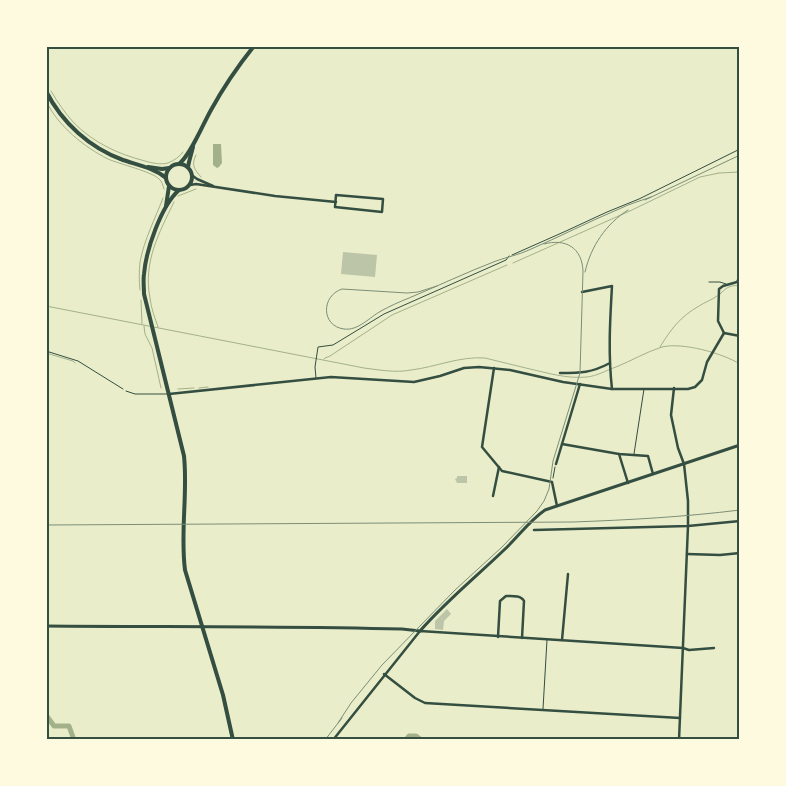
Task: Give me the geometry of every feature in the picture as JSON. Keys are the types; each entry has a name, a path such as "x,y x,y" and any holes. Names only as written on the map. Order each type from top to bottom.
{"main road":[{"path":"143,166 162,169 169,168 184,160 227,83 254,46"},
{"path":"46,91 62,116 99,149 143,166 166,178"},
{"path":"188,167 194,144"},
{"path":"169,186 179,190 185,189 190,185 193,176 185,164 180,163"},
{"path":"166,208 169,186 166,174 169,168"},
{"path":"179,190 166,208 150,244 143,275 144,294 185,466 183,548 185,570 223,695 234,740"}],"street":[{"path":"193,176 216,187"},
{"path":"190,185 196,184 274,196 336,202"},
{"path":"336,195 383,199 382,212 335,208 336,202 336,195"},
{"path":"724,333 718,321 719,289 727,284 737,282 740,276"},
{"path":"582,292 612,286 609,334 612,389"},
{"path":"724,333 740,336"},
{"path":"169,394 331,377 409,383 419,382 464,368 479,366 510,370 545,379 612,389 688,389 697,385 703,378 707,362 724,333"},
{"path":"560,373 583,373 610,367"},
{"path":"494,368 482,447 502,471 552,482 557,506"},
{"path":"556,464 580,384"},
{"path":"674,388 671,415 678,448 684,464 688,501 679,740"},
{"path":"562,444 619,454 648,456 654,474"},
{"path":"333,740 420,631 451,598 507,547 532,520 545,510 740,445"},
{"path":"619,454 628,483"},
{"path":"493,496 499,467"},
{"path":"534,530 688,526 740,521"},
{"path":"687,554 720,555 740,553"},
{"path":"562,640 568,574"},
{"path":"498,636 500,601 506,596 513,596 523,598 524,601 522,638"},
{"path":"46,626 250,626 402,629 683,648 689,650 714,648"},
{"path":"384,674 415,698 426,702 680,718"}],"lane":[{"path":"316,379 315,367 318,347 333,345 384,314 506,260 509,256"},
{"path":"709,282 727,284"},
{"path":"634,455 644,388"},
{"path":"126,391 135,394 169,394"},
{"path":"543,709 548,640"}],"path":[{"path":"509,256 638,199 740,149"},
{"path":"46,351 78,361 126,391"},
{"path":"552,482 556,464"}],"shaded area":[{"path":"213,144 221,144 222,163 217,168 213,165"}],"building":[{"path":"343,252 377,255 375,277 341,274"},
{"path":"457,476 467,476 467,483 457,483 455,479"},
{"path":"447,609 451,614 444,621 443,630 435,629 435,621"}],"waterway":[{"path":"51,91 74,123 98,142 116,151 156,164 173,161 183,152"},
{"path":"46,101 57,119 81,142 108,159 156,176 161,181 164,189"},
{"path":"196,155 194,167 201,177"},
{"path":"513,263 632,210 700,177 719,173 740,172"},
{"path":"178,196 196,189"},
{"path":"140,290 140,262 147,238 163,198"},
{"path":"158,327 153,313 148,285 149,272 154,248 174,202"},
{"path":"324,359 392,315 507,265"},
{"path":"720,294 729,287 740,286"},
{"path":"660,347 681,319 692,310 717,296"},
{"path":"141,300 142,324"},
{"path":"46,306 364,368 388,371 420,369 457,360 485,358 558,375 587,377 622,365 656,349 670,346 702,349 740,364"},
{"path":"144,326 145,334 152,348 161,388"},
{"path":"46,353 75,363"},
{"path":"199,388 208,387"},
{"path":"178,389 194,388"},
{"path":"46,715 54,726 69,726 74,740"},
{"path":"406,740 409,736 416,736 421,740"}],"tram line":[{"path":"645,200 740,155"},
{"path":"437,286 418,292 407,293 342,289 330,298 326,311 331,322 336,327 344,329 354,328 381,311 431,289 463,274 525,252 623,207 651,197"},
{"path":"585,272 591,253 600,236 628,210"},
{"path":"338,723 351,703 382,665 455,590 502,547 537,511 544,501 549,489 553,461 580,373 583,271 580,256 571,247 559,242 544,244"},
{"path":"325,740 342,718"}],"railway":[{"path":"46,525 573,522 698,515 740,510"}]}
